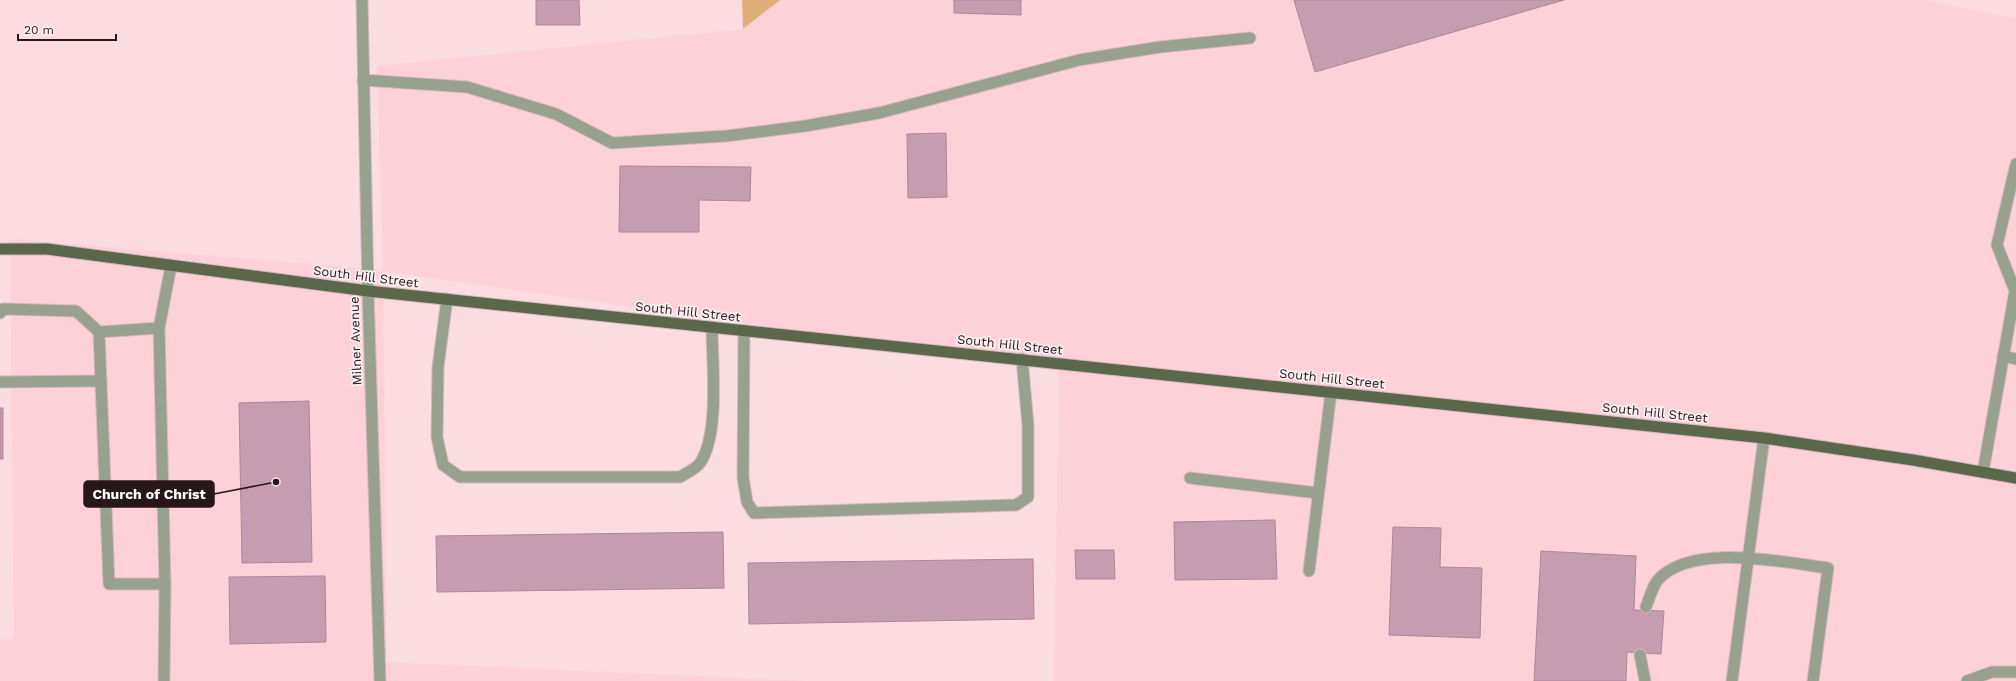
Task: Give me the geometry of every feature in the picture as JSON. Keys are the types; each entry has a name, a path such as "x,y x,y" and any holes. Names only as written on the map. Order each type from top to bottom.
{"main road":[{"name":"South Hill Street","path":"0,249 46,249 368,291 1764,438 1851,450 2016,478"}],"street":[{"name":"Milner Avenue","path":"362,0 368,291 380,681"},
{"path":"363,80 467,87 556,114 612,143 726,136 805,126 879,113 1079,60 1160,47 1250,38"},
{"path":"1983,472 2015,291 1997,245 2016,164"},
{"path":"164,681 165,584 159,328 171,266"},
{"path":"447,299 438,367 437,437 443,465 460,477 680,477 700,464 710,441 713,401 712,327"},
{"path":"0,313 3,309 76,311 99,332 109,584 165,584"},
{"path":"99,332 159,328"},
{"path":"744,330 743,477 747,502 754,513 1016,505 1028,497 1028,425 1022,359"},
{"path":"2003,356 2016,359"},
{"path":"0,382 101,381"},
{"path":"1309,571 1331,392"},
{"path":"1732,681 1764,438"},
{"path":"1190,478 1318,493"},
{"path":"1646,607 1656,582 1674,568 1715,557 1748,558 1828,568 1814,681"},
{"path":"1640,655 1645,681"},
{"path":"1967,681 1992,672 2016,672"}],"shaded area":[{"path":"742,0 780,0 743,29"},
{"path":"780,0 1925,0 2016,19 2016,681 1054,681 1059,368 383,271 387,662 806,681 0,681 0,640 14,639 10,239 383,270 377,66 743,29"}],"building":[{"path":"536,0 579,0 580,25 536,25"},
{"path":"954,0 1021,0 1021,15 954,13"},
{"path":"1294,0 1564,0 1315,72"},
{"path":"946,133 947,197 908,198 907,134"},
{"path":"620,166 751,167 750,201 699,200 699,232 619,232"},
{"path":"309,401 312,562 242,563 239,403"},
{"path":"0,408 3,408 3,459 0,459"},
{"path":"1275,520 1277,579 1175,580 1174,522"},
{"path":"1393,527 1441,528 1440,567 1482,568 1480,638 1389,635"},
{"path":"723,532 724,588 437,592 436,536"},
{"path":"1075,550 1114,550 1115,579 1076,579"},
{"path":"1541,551 1636,556 1634,610 1664,611 1661,654 1627,652 1626,681 1534,681"},
{"path":"1033,559 1034,619 749,624 748,563"},
{"path":"325,576 326,642 230,644 229,577"}],"place":[{"name":"Church of Christ","path":"276,482"}]}
